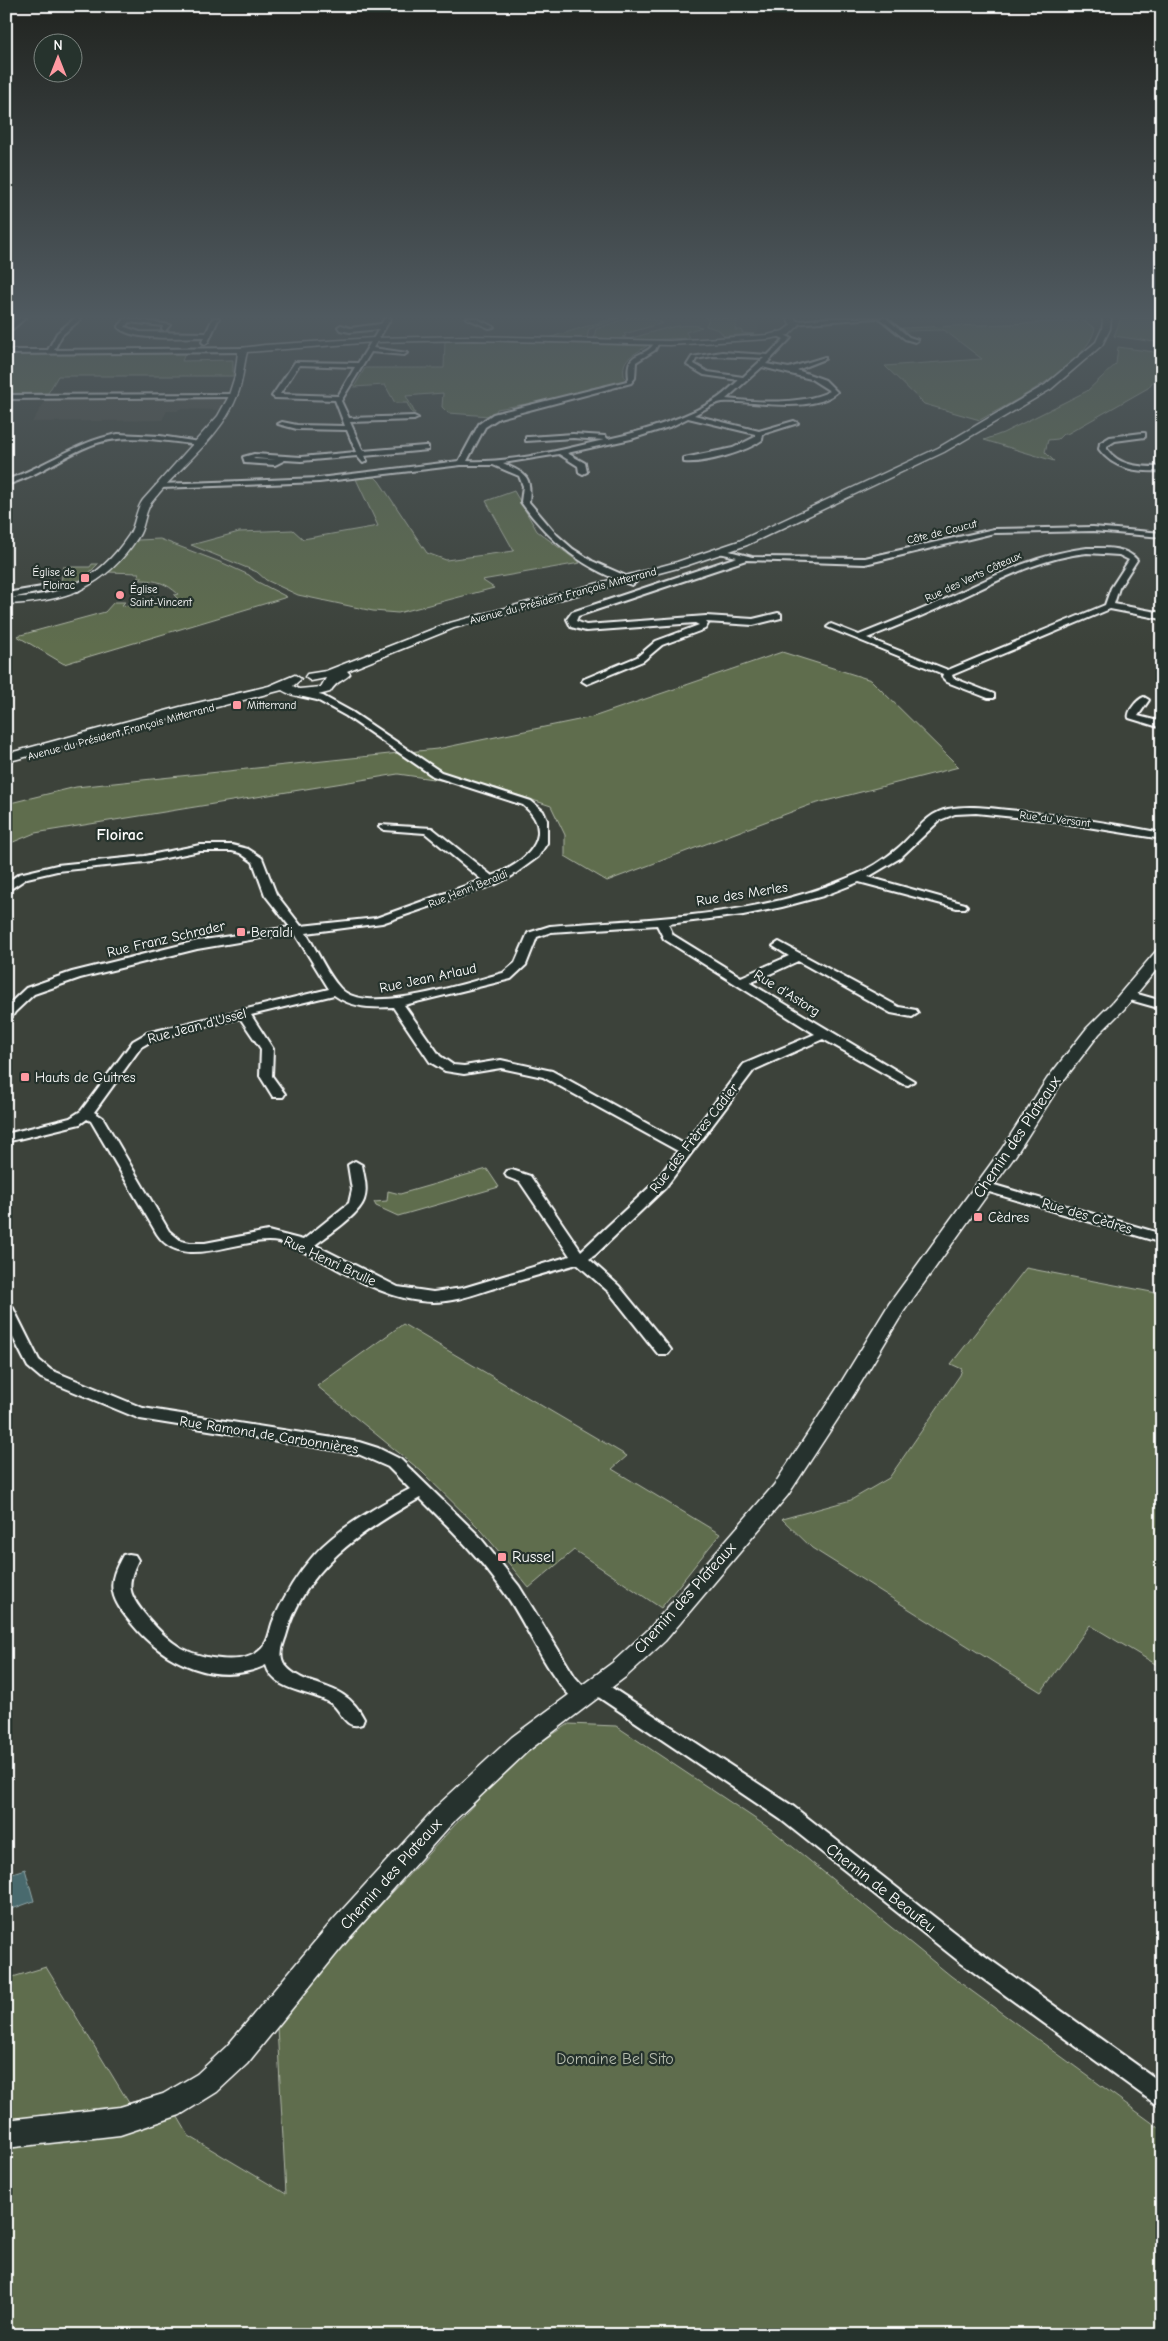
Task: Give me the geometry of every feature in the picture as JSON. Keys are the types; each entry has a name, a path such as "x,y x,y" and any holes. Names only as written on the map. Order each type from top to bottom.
{"street":[{"path":"6,601 52,598 78,588 92,579 136,532 144,505 215,427"},
{"path":"294,427 348,428 369,475"},
{"path":"461,463 481,427"},
{"path":"160,486 319,480 461,463 496,462 613,441 659,427"},
{"path":"735,427 759,433 779,427"},
{"name":"Avenue du Président François Mitterrand","path":"6,758 184,710 273,689 295,690 312,694 327,686 331,680 441,636 726,552 950,446 981,427"},
{"path":"687,460 748,445 759,438 759,433"},
{"path":"1142,435 1114,439 1103,446 1103,449 1113,460 1128,467 1162,469"},
{"path":"6,483 90,444 109,438 141,436 202,443"},
{"path":"529,440 580,436 601,437 613,441"},
{"path":"284,458 301,459 425,448"},
{"path":"560,452 582,465 583,472"},
{"path":"496,462 522,475 527,486 525,502 556,539 588,563 629,580"},
{"name":"Côte de Coucut","path":"726,552 743,558 865,561 965,536 1013,530 1093,529 1162,535"},
{"name":"Rue des Verts Côteaux","path":"860,638 943,604 1006,572 1081,550 1114,552 1130,556 1133,560 1117,586 1109,606"},
{"path":"743,558 575,614 570,619 577,626 586,628 716,619 753,622 778,616"},
{"name":"Avenue du Président François Mitterrand","path":"295,690 297,678 329,674 450,626 629,580"},
{"path":"6,596 29,594 56,586 78,588"},
{"path":"832,626 948,673 1109,606 1162,616"},
{"path":"587,681 640,659 658,644 702,627 704,624 697,621"},
{"path":"948,673 947,677 950,680 991,696"},
{"path":"311,677 323,679 327,686"},
{"name":"Rue Henri Beraldi","path":"327,686 329,696 349,714"},
{"name":"Avenue du Président François Mitterrand","path":"6,762 213,708 295,690"},
{"name":"Rue Henri Beraldi","path":"295,690 320,698 349,714 438,774 456,782 527,803 539,814 542,820 544,832 542,844 534,855 519,867 492,882 378,921"},
{"path":"1144,700 1133,714 1134,718 1162,725"},
{"name":"Rue du Versant","path":"948,812 969,810 1077,820 1162,836"},
{"name":"Rue des Merles","path":"574,927 745,911 777,906 811,896 872,871 908,845 936,817 948,812"},
{"path":"384,827 428,830 492,882"},
{"path":"6,889 23,876 56,868 144,859 208,847 232,848 244,851 258,860 271,895 298,930 336,991"},
{"path":"858,878 961,906"},
{"name":"Rue d'Astorg","path":"660,920 668,937 824,1034 908,1081"},
{"name":"Rue Franz Schrader","path":"6,1017 14,1006 30,991 63,978 197,945 248,936 378,921"},
{"name":"Rue Jean Arlaud","path":"336,991 350,1000 372,1004 397,1003 507,976 520,965 532,935 550,930 574,927"},
{"path":"779,946 895,1010 912,1012"},
{"name":"Chemin des Plateaux","path":"6,2134 120,2121 170,2105 208,2084 238,2055 342,1928 446,1814 520,1744 590,1691 657,1635 781,1490 847,1389 896,1308 984,1186 1053,1083 1094,1031 1162,953"},
{"path":"741,982 798,957"},
{"name":"Rue Jean d'Ussel","path":"86,1114 137,1044 150,1036 336,991"},
{"path":"1127,995 1162,1005"},
{"path":"397,1003 435,1059 450,1068 464,1070 501,1064 547,1074 686,1150"},
{"path":"243,1013 267,1049 266,1076 278,1094"},
{"name":"Rue des Frères Cadier","path":"579,1258 590,1252 660,1185 749,1067 824,1034"},
{"path":"6,1138 75,1121 86,1114"},
{"name":"Rue Henri Brulle","path":"86,1114 96,1118 164,1234 171,1242 186,1247 213,1247 258,1237 282,1237 388,1288 413,1296 432,1298 451,1296 579,1258"},
{"path":"304,1247 355,1205 359,1197 359,1190 355,1165"},
{"path":"512,1174 525,1179 579,1258 614,1289 663,1350"},
{"name":"Rue des Cèdres","path":"984,1186 1073,1211 1162,1240"},
{"name":"Rue Ramond de Carbonnières","path":"6,1308 33,1363 46,1374 66,1384 140,1413 372,1452 394,1463 472,1539 513,1591 569,1682 590,1691"},
{"path":"355,1719 338,1699 290,1680 275,1666 272,1650 280,1625 298,1588 328,1551 396,1504 422,1490"},
{"path":"129,1560 120,1577 120,1589 129,1609 149,1632 178,1654 204,1662 236,1667 256,1662 272,1650"},
{"name":"Chemin de Beaufeu","path":"590,1691 787,1814 968,1956 1162,2096"}],"green space":[{"path":"1015,427 1079,427 1067,434 1063,434 1058,439 1048,440 1045,452 1054,461 984,440"},
{"path":"375,477 427,553 446,560 514,551 486,501 514,491 537,531 580,563 482,580 494,588 398,613 373,611 298,595 266,580 257,572 191,545 239,532 293,530 303,539 378,526 356,479"},
{"path":"160,539 225,564 249,575 256,581 287,597 64,664 17,636 105,612 114,602 125,602 122,605 139,607 178,599 174,595 178,594 165,585 140,580 143,577 138,577 139,573 107,572 138,540"},
{"path":"92,564 98,564 82,580 61,583 63,567 90,567"},
{"path":"782,652 871,680 959,767 810,805 607,881 565,856 565,835 551,806 496,788 398,774 35,833 6,845 6,804 76,787 437,749 593,717"},
{"path":"487,1169 499,1187 398,1216 376,1206 374,1202 387,1201 388,1191 400,1194"},
{"path":"1026,1268 1162,1294 1162,1668 1090,1625 1041,1692 812,1548 782,1519 851,1500 889,1478 960,1375 962,1369 951,1364"},
{"path":"403,1324 627,1456 612,1469 720,1534 661,1608 574,1550 529,1588 482,1531 421,1471 317,1386"},
{"name":"Domaine Bel Sito","path":"569,1724 616,1726 772,1830 951,1976 1162,2130 1162,2335 6,2335 6,1979 46,1967 129,2103 164,2093 189,2136 286,2194 277,2027 280,2020 357,1931 488,1789 530,1749"}],"water":[{"path":"25,1869 34,1901 12,1909 6,1885 6,1875"}],"place":[{"name":"Église de Floirac","path":"85,578"},
{"name":"Église Saint-Vincent","path":"120,595"},
{"name":"Mitterrand","path":"237,705"},
{"name":"Beraldi","path":"241,932"},
{"name":"Hauts de Guitres","path":"25,1077"},
{"name":"Cèdres","path":"978,1217"},
{"name":"Russel","path":"502,1557"}],"district":[{"name":"Floirac","path":"120,835"}]}
